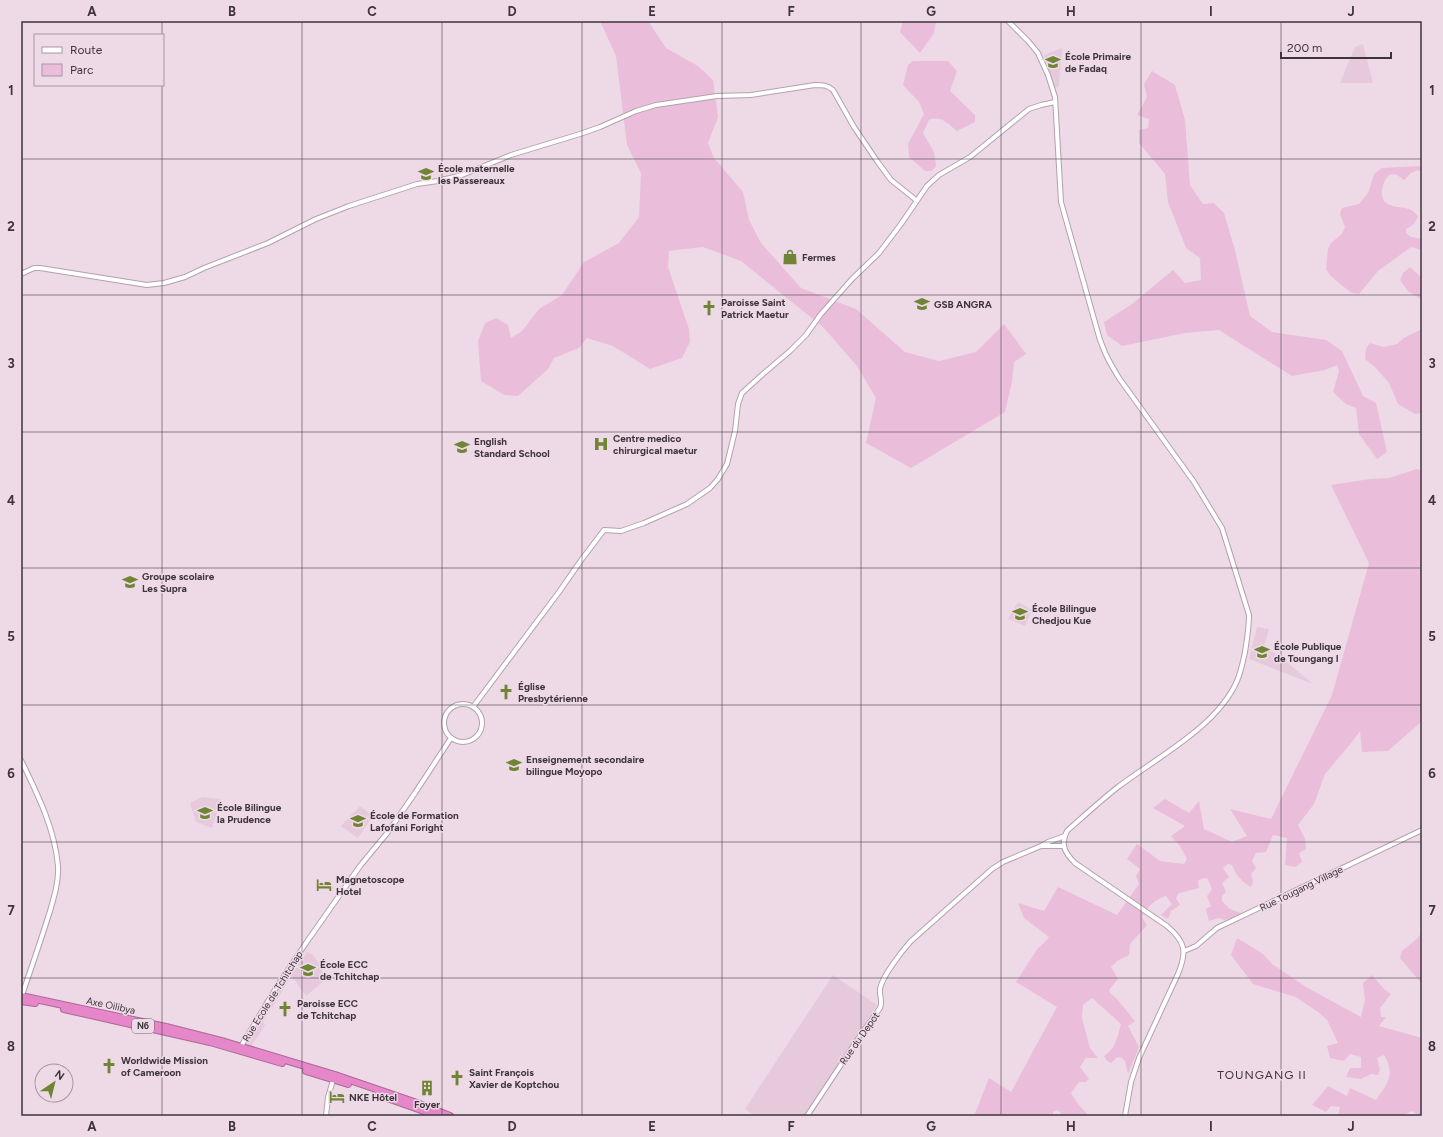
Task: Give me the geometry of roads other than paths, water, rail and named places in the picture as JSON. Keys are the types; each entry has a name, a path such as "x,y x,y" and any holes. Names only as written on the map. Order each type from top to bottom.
{"highway":[{"name":"Axe Oilibya","path":"21,998 166,1029 240,1048"},
{"name":"N6","path":"240,1048 334,1077 435,1113 450,1116"}],"street":[{"path":"1008,21 1038,53 1055,96 1061,202 1100,342 1108,361 1119,378 1194,482 1222,528 1248,615 1249,625 1242,665 1237,681 1231,693 1218,710 1152,764 1118,787 1067,831 1065,836 1064,851 1075,863 1177,934 1184,951 1183,961 1178,974 1139,1058 1131,1082 1125,1116"},
{"path":"21,274 34,268 40,268 147,285 164,283 185,277 349,206 417,184 462,175 511,155 600,127 622,117 656,105 717,96 751,95 815,85 829,86 833,90 854,127 877,162 891,180 916,200"},
{"path":"473,707 604,530 621,531 666,514 687,504 710,488 718,479 728,464 735,431 738,404 742,393 806,335 821,314 852,279 879,253 901,224 926,186 939,175 970,157 1029,109 1055,102"},
{"path":"462,704 473,707 481,716 482,723 481,729 477,735 468,742 462,742 451,738 444,728 447,712 456,705 462,704"},
{"name":"Rue Ecole de Tchitchap","path":"240,1048 276,988 306,943 360,866 388,832 451,738"},
{"path":"21,760 50,828 58,866 56,887 49,913 21,998"},
{"name":"Rue Tougang Village","path":"1184,951 1196,946 1217,928 1422,830"},
{"name":"Rue du Depot","path":"807,1116 880,1008 882,1004 880,987 898,957 911,940 992,869 1003,862 1065,836"},
{"path":"1042,846 1064,846"},
{"path":"326,1116 328,1097 334,1077"}],"place":[{"name":"École Primaire de Fadaq","path":"1053,62"},
{"name":"École maternelle les Passereaux","path":"426,174"},
{"name":"Fermes","path":"790,257"},
{"name":"GSB ANGRA","path":"922,304"},
{"name":"Paroisse Saint Patrick Maetur","path":"709,308"},
{"name":"Centre medico chirurgical maetur","path":"601,444"},
{"name":"English Standard School","path":"462,447"},
{"name":"Groupe scolaire Les Supra","path":"130,582"},
{"name":"École Bilingue Chedjou Kue","path":"1020,614"},
{"name":"École Publique de Toungang I","path":"1262,652"},
{"name":"Église Presbytérienne","path":"506,692"},
{"name":"Enseignement secondaire bilingue Moyopo","path":"514,765"},
{"name":"École Bilingue la Prudence","path":"205,813"},
{"name":"École de Formation Lafofani Foright","path":"358,821"},
{"name":"Magnetoscope Hotel","path":"324,885"},
{"name":"École ECC de Tchitchap","path":"308,970"},
{"name":"Paroisse ECC de Tchitchap","path":"285,1009"},
{"name":"Worldwide Mission of Cameroon","path":"109,1066"},
{"name":"Saint François Xavier de Koptchou","path":"457,1078"},
{"name":"Foyer","path":"427,1088"},
{"name":"NKE Hôtel","path":"337,1097"}],"district":[{"name":"TOUNGANG II","path":"1262,1075"}]}
